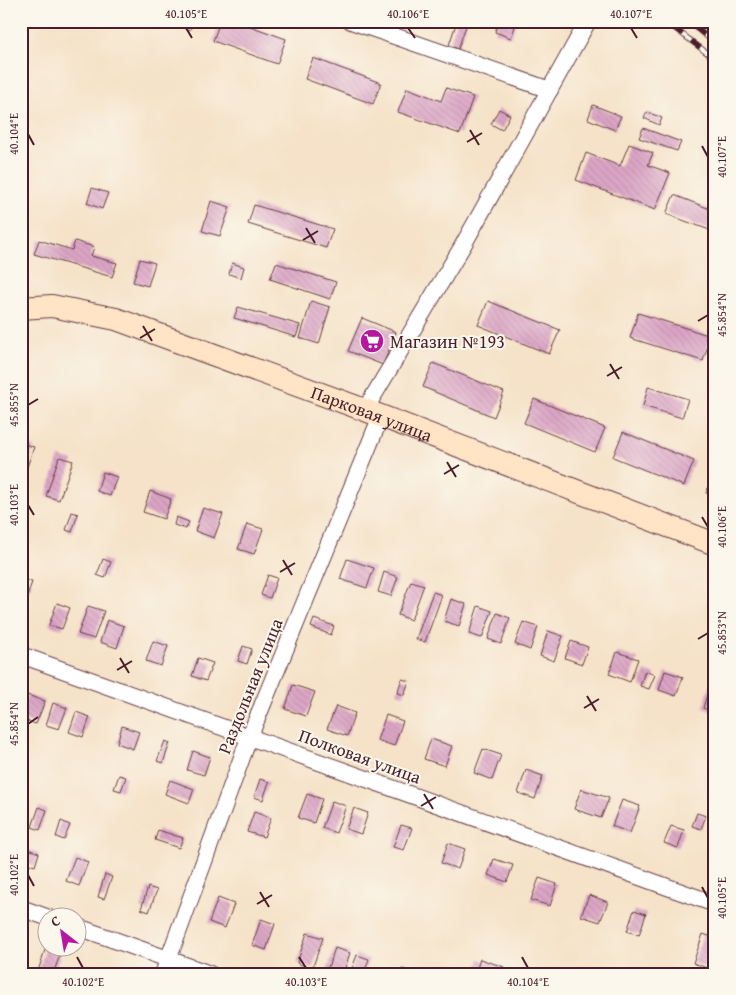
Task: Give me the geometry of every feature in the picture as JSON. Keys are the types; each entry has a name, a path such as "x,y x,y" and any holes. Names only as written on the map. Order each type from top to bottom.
{"main road":[{"name":"Парковая улица","path":"21,308 52,306 116,319 373,413 715,544"}],"street":[{"path":"351,21 550,90"},
{"name":"Раздольная улица","path":"165,966 249,738 373,413 462,246 588,21"},
{"name":"Полковая улица","path":"21,655 715,904"},
{"path":"21,908 38,914"},
{"path":"88,932 165,966 210,974"}],"building":[{"path":"167,21 193,21 190,30"},
{"path":"220,21 236,21 286,39 277,64 213,41"},
{"path":"403,21 413,21 411,26 402,23"},
{"path":"457,21 467,23 458,49 449,45"},
{"path":"499,21 517,21 511,38 495,32"},
{"path":"313,58 381,83 373,104 305,79"},
{"path":"407,88 441,101 446,88 473,97 460,134 398,112"},
{"path":"593,105 621,116 615,130 588,119"},
{"path":"499,109 510,115 502,130 491,124"},
{"path":"647,112 662,118 659,125 644,118"},
{"path":"643,128 681,142 677,151 639,138"},
{"path":"629,144 653,153 648,165 670,173 655,210 576,180 586,153 620,166"},
{"path":"92,188 108,193 102,209 87,203"},
{"path":"674,195 715,211 715,232 666,214"},
{"path":"211,201 230,207 220,236 202,231"},
{"path":"254,205 333,229 326,248 248,224"},
{"path":"39,240 72,250 75,241 94,247 91,256 117,263 112,277 34,254"},
{"path":"140,259 155,263 148,286 133,282"},
{"path":"232,263 244,267 241,278 229,274"},
{"path":"276,263 336,282 330,299 270,279"},
{"path":"311,301 330,307 319,344 300,338"},
{"path":"488,301 560,330 549,354 478,325"},
{"path":"238,307 300,325 296,337 234,318"},
{"path":"638,313 711,336 703,361 630,338"},
{"name":"Магазин №193","path":"362,318 396,332 383,365 348,351"},
{"path":"433,363 504,392 494,417 423,387"},
{"path":"648,387 688,399 682,418 643,406"},
{"path":"534,399 605,428 595,452 524,423"},
{"path":"623,432 694,461 684,486 613,457"},
{"path":"21,443 34,447 27,467 21,465"},
{"path":"59,457 73,461 59,500 46,496"},
{"path":"103,472 117,477 110,496 97,491"},
{"path":"715,472 715,497 706,493"},
{"path":"150,491 171,499 164,519 143,512"},
{"path":"203,508 223,514 214,538 195,531"},
{"path":"72,512 78,514 72,532 66,530"},
{"path":"176,517 189,522 186,529 174,525"},
{"path":"247,524 263,529 254,554 238,549"},
{"path":"103,559 111,562 105,578 97,575"},
{"path":"347,559 374,568 367,588 340,579"},
{"path":"384,572 398,577 391,596 378,592"},
{"path":"268,575 277,578 270,598 261,595"},
{"path":"21,579 32,582 23,608 21,607"},
{"path":"411,581 424,585 411,620 398,615"},
{"path":"433,592 442,595 425,642 416,639"},
{"path":"451,599 466,604 459,626 444,621"},
{"path":"57,603 70,608 62,629 49,625"},
{"path":"88,606 104,611 94,639 78,634"},
{"path":"478,606 492,611 482,638 469,634"},
{"path":"497,613 510,618 501,644 488,639"},
{"path":"314,619 334,626 331,635 311,627"},
{"path":"107,620 124,626 117,648 100,642"},
{"path":"523,622 538,627 530,650 515,644"},
{"path":"548,631 563,636 554,661 540,656"},
{"path":"153,641 168,646 161,666 146,661"},
{"path":"571,641 588,647 582,664 565,658"},
{"path":"243,646 252,649 247,664 238,661"},
{"path":"617,652 638,659 630,682 609,674"},
{"path":"198,658 213,663 206,681 192,676"},
{"path":"645,671 655,675 649,689 640,686"},
{"path":"665,671 683,677 676,696 659,690"},
{"path":"402,679 409,681 404,695 397,693"},
{"path":"293,685 315,692 306,716 285,709"},
{"path":"710,686 715,688 715,713 703,708"},
{"path":"27,695 45,701 36,724 21,719 21,710"},
{"path":"53,703 67,708 59,729 46,725"},
{"path":"336,706 355,713 347,736 327,729"},
{"path":"76,712 90,717 83,737 69,732"},
{"path":"386,715 403,721 394,746 377,740"},
{"path":"122,726 139,732 133,749 117,743"},
{"path":"431,739 452,746 445,766 424,759"},
{"path":"165,741 170,743 163,763 157,761"},
{"path":"483,749 501,755 492,780 474,773"},
{"path":"193,751 210,757 204,775 187,770"},
{"path":"526,770 543,776 535,799 518,793"},
{"path":"119,775 126,777 121,791 114,789"},
{"path":"260,779 269,782 263,800 254,797"},
{"path":"170,780 194,789 189,803 165,794"},
{"path":"581,789 609,798 601,818 574,809"},
{"path":"307,794 322,799 314,823 298,818"},
{"path":"622,800 640,806 630,833 612,826"},
{"path":"332,801 346,806 336,833 322,828"},
{"path":"39,807 47,810 40,830 32,827"},
{"path":"354,808 368,813 361,834 346,829"},
{"path":"254,812 271,818 264,837 247,832"},
{"path":"697,813 706,816 701,829 692,826"},
{"path":"61,821 70,825 64,840 56,837"},
{"path":"401,825 412,828 404,850 393,847"},
{"path":"671,826 684,830 678,848 664,843"},
{"path":"158,830 183,838 179,848 155,840"},
{"path":"448,843 465,849 458,869 441,863"},
{"path":"28,849 39,853 35,866 23,862"},
{"path":"75,857 88,862 79,886 66,881"},
{"path":"494,859 513,865 507,882 488,875"},
{"path":"105,874 112,877 104,899 98,897"},
{"path":"539,878 557,884 550,906 531,900"},
{"path":"148,887 157,890 149,912 141,909"},
{"path":"589,895 608,902 600,922 581,916"},
{"path":"218,898 234,904 225,928 209,922"},
{"path":"634,910 646,914 639,935 627,931"},
{"path":"261,919 275,924 266,950 252,945"},
{"path":"307,933 323,938 312,969 297,963"},
{"path":"703,934 715,938 715,954 710,969 693,963"},
{"path":"335,948 350,953 343,974 326,973"},
{"path":"357,955 369,959 364,974 350,974"},
{"path":"42,958 59,958 53,974 37,974"},
{"path":"480,959 504,967 501,974 475,974"},
{"path":"402,969 416,973 416,974 401,974"}],"railway":[{"path":"665,21 715,59"},
{"path":"687,21 715,43"},
{"path":"704,21 715,29"}],"place":[{"name":"Магазин №193","path":"372,341"}]}
